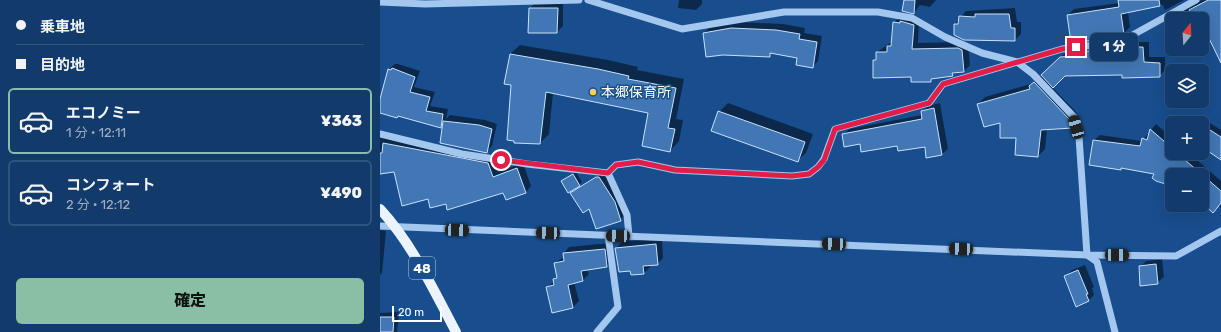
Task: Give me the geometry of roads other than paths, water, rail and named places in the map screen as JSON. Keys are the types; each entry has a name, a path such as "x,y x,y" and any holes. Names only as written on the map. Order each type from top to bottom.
{"main road":[{"name":"48","path":"380,209 397,228 419,262 456,332"}],"street":[{"path":"380,2 425,4 580,0"},
{"path":"588,0 682,29 784,12 878,12 912,18 945,37 976,50 1017,62 1033,74 1074,117 1079,137 1087,254 1097,262 1115,332"},
{"path":"608,173 616,165 638,162 675,170 792,176 809,174 824,160 835,129 929,103 943,84 1062,49 1120,42 1196,0"},
{"path":"380,134 462,154 527,164 608,173"},
{"path":"608,173 627,215 629,236"},
{"path":"380,226 397,228 1176,256 1221,231"},
{"path":"597,332 618,307 608,235"}],"place":[{"name":"本郷保育所","path":"593,92"}]}
